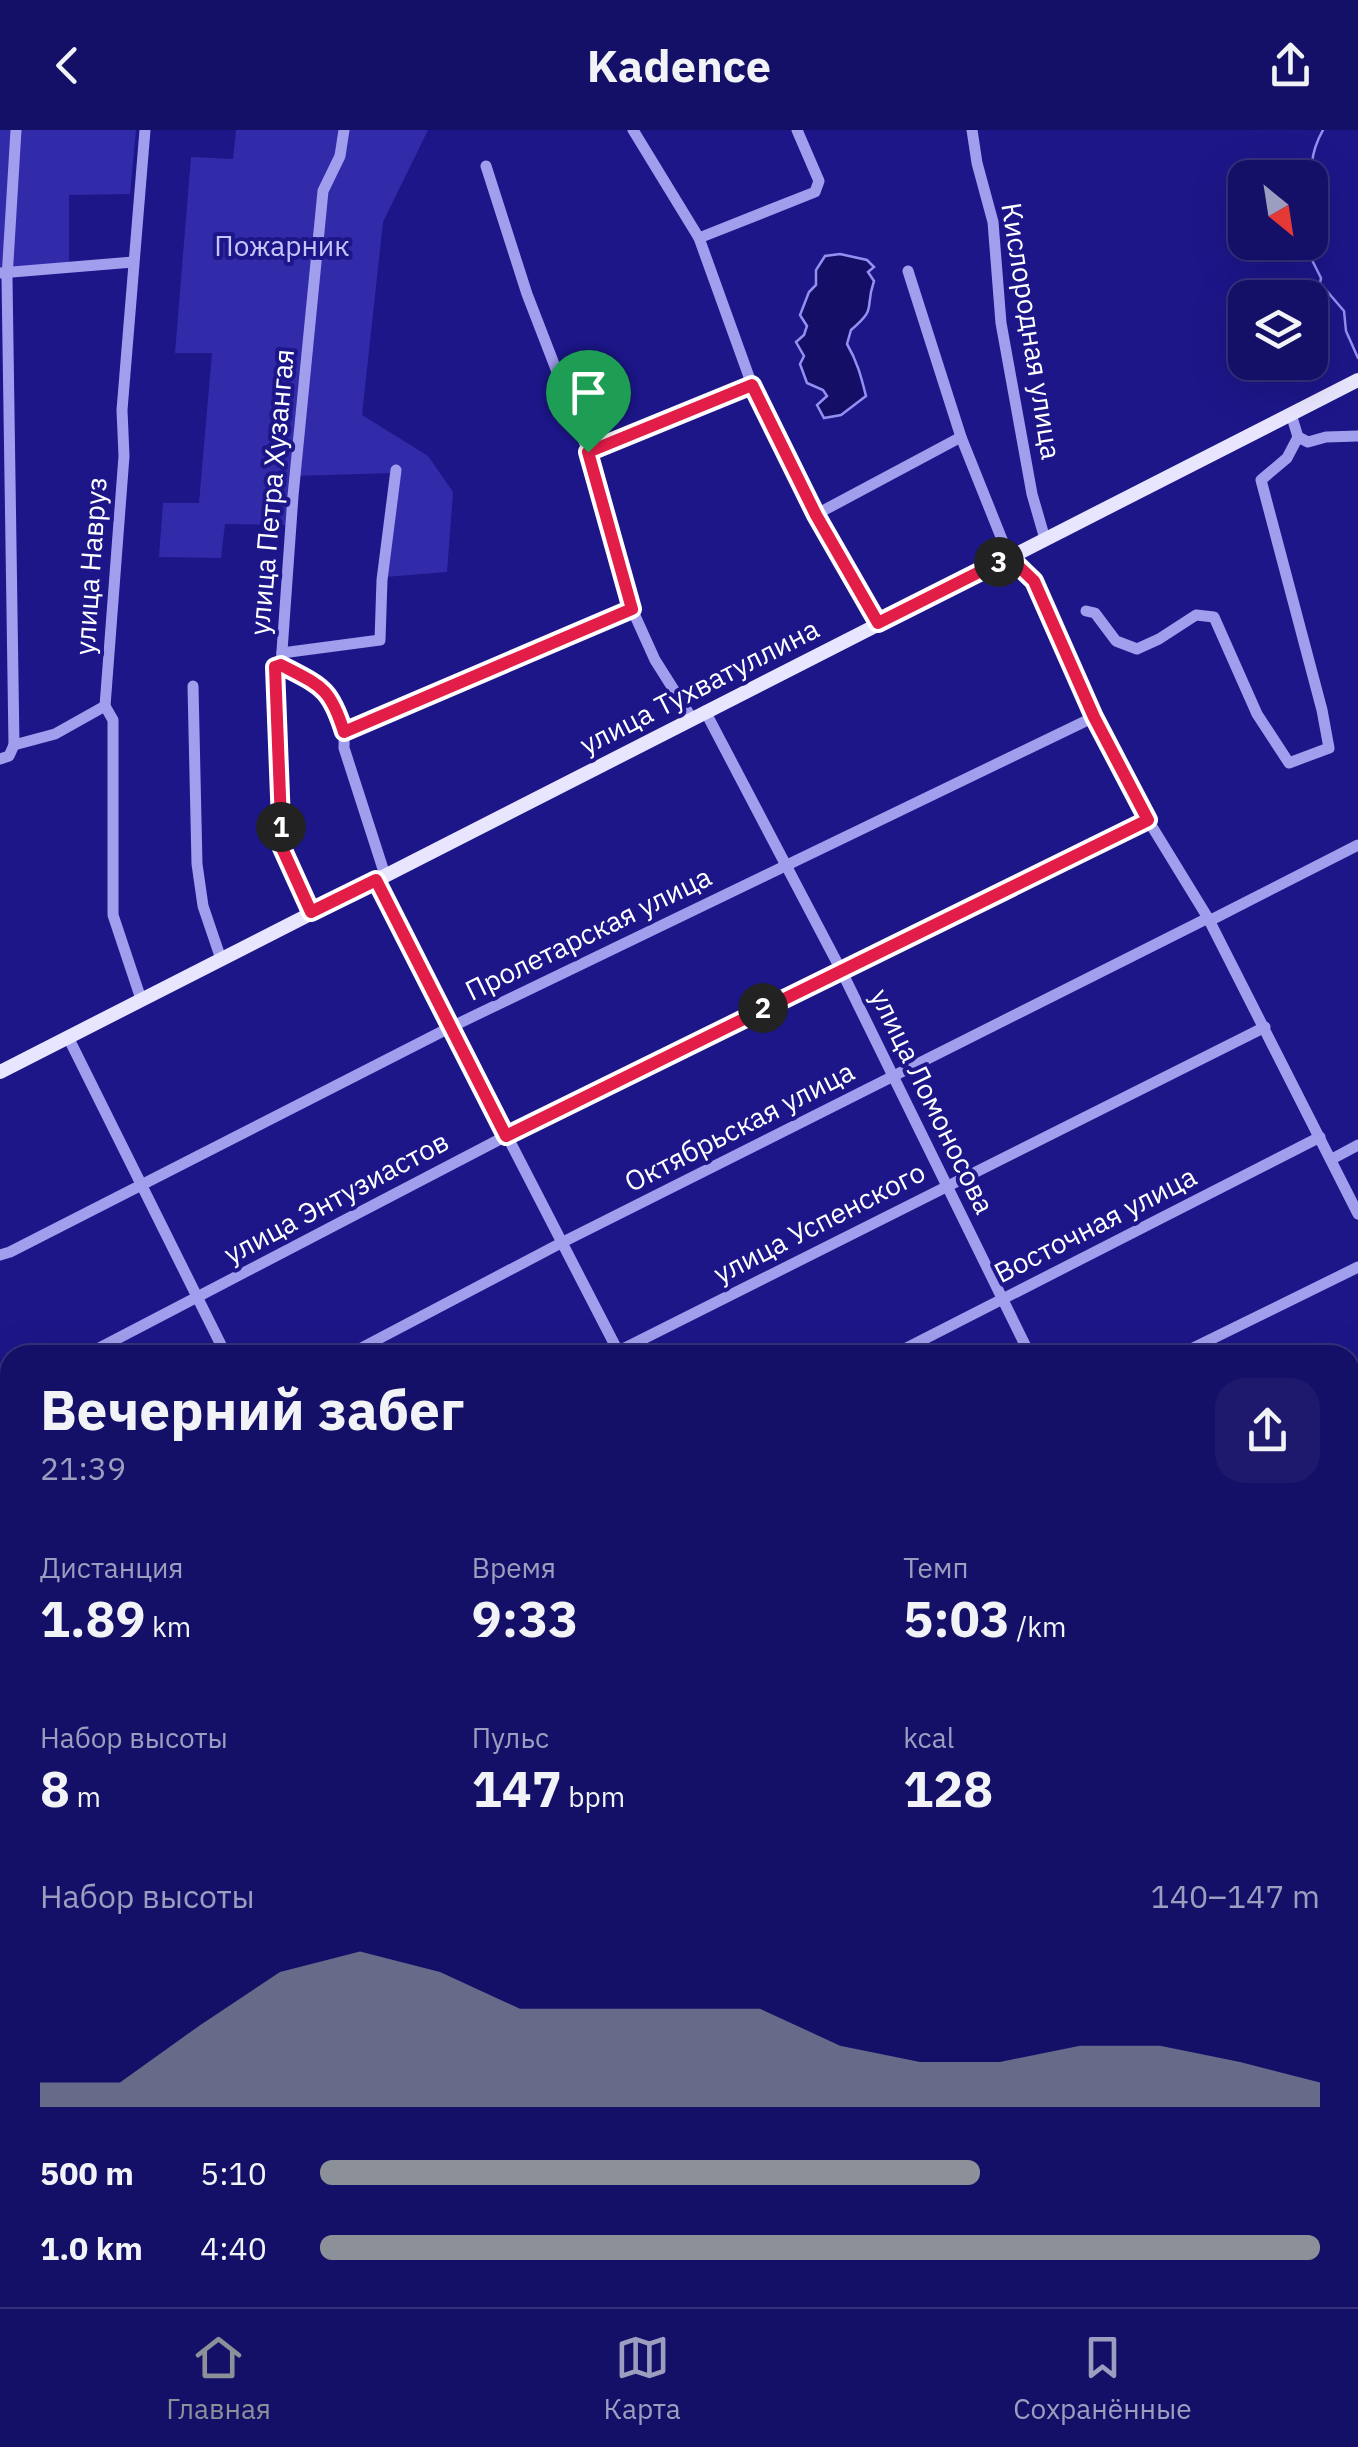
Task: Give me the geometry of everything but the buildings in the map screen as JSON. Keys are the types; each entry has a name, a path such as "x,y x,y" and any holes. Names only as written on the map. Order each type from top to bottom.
{"main road":[{"name":"улица Тухватуллина","path":"0,1072 1355,382"}],"street":[{"path":"0,758 9,756 14,745 4,272 16,130"},
{"name":"улица Навруз","path":"141,999 113,915 113,720 104,706 124,456 122,410 145,130"},
{"name":"улица Петра Хузангая","path":"311,912 282,848 273,674 282,659 293,496 323,192 340,156 344,130"},
{"path":"634,130 699,238 752,385 816,515 878,623"},
{"path":"699,238 815,192 819,181 797,130"},
{"name":"Кислородная улица","path":"972,130 993,222 1001,323 1032,494 1045,538"},
{"name":"улица Ломоносова","path":"486,166 527,294 588,452 632,609 655,660 698,714 841,970 1025,1345"},
{"path":"4,272 133,262"},
{"path":"908,271 961,437 1009,557 1034,581 1094,717 1148,820 1209,919 1358,1214"},
{"path":"588,452 752,385"},
{"path":"1290,414 1298,437 1308,442 1326,436 1358,436"},
{"path":"816,515 961,437"},
{"path":"1086,611 1095,613 1116,641 1137,649 1196,616 1214,616 1258,714 1289,763 1329,748 1260,480 1287,458 1298,437"},
{"path":"282,659 380,640 382,580 396,470"},
{"path":"344,732 632,609"},
{"path":"282,659 328,692 344,732 344,748 380,877 449,1028 612,1345"},
{"path":"193,686 198,864 203,906 221,959"},
{"path":"14,745 55,734 104,706"},
{"name":"Пролетарская улица","path":"0,1254 449,1028 1094,717"},
{"name":"улица Энтузиастов","path":"106,1345 506,1136 1148,820"},
{"name":"Октябрьская улица","path":"367,1345 562,1243 1358,846"},
{"name":"улица Успенского","path":"634,1345 1265,1027"},
{"path":"68,1037 221,1345"},
{"name":"Восточная улица","path":"912,1345 1320,1137"},
{"path":"1332,1159 1358,1146"},
{"path":"1199,1345 1358,1267"}],"green space":[{"path":"0,130 136,130 130,194 69,195 69,270 0,276"},
{"name":"Пожарник","path":"236,130 428,130 383,222 362,415 428,456 453,492 447,572 385,577 393,473 293,476 288,525 225,524 221,558 159,557 163,503 199,503 212,353 175,353 191,157 233,159"}],"shaded area":[{"path":"840,254 867,260 874,267 868,272 874,281 868,312 851,330 847,344 866,396 841,415 824,418 817,405 827,396 807,383 800,364 804,356 796,342 807,326 800,315 816,285 816,270 825,256"}],"waterway":[{"path":"1313,160 1323,130"},
{"path":"1312,260 1320,283 1344,311 1346,331 1358,358"}],"route":[{"path":"752,385 816,515 878,623 1009,557 1034,581 1094,717 1148,820 506,1136 376,880 311,912 282,848 273,674 275,667 281,665 316,681 336,705 344,732 632,609 588,452 752,385"}]}
